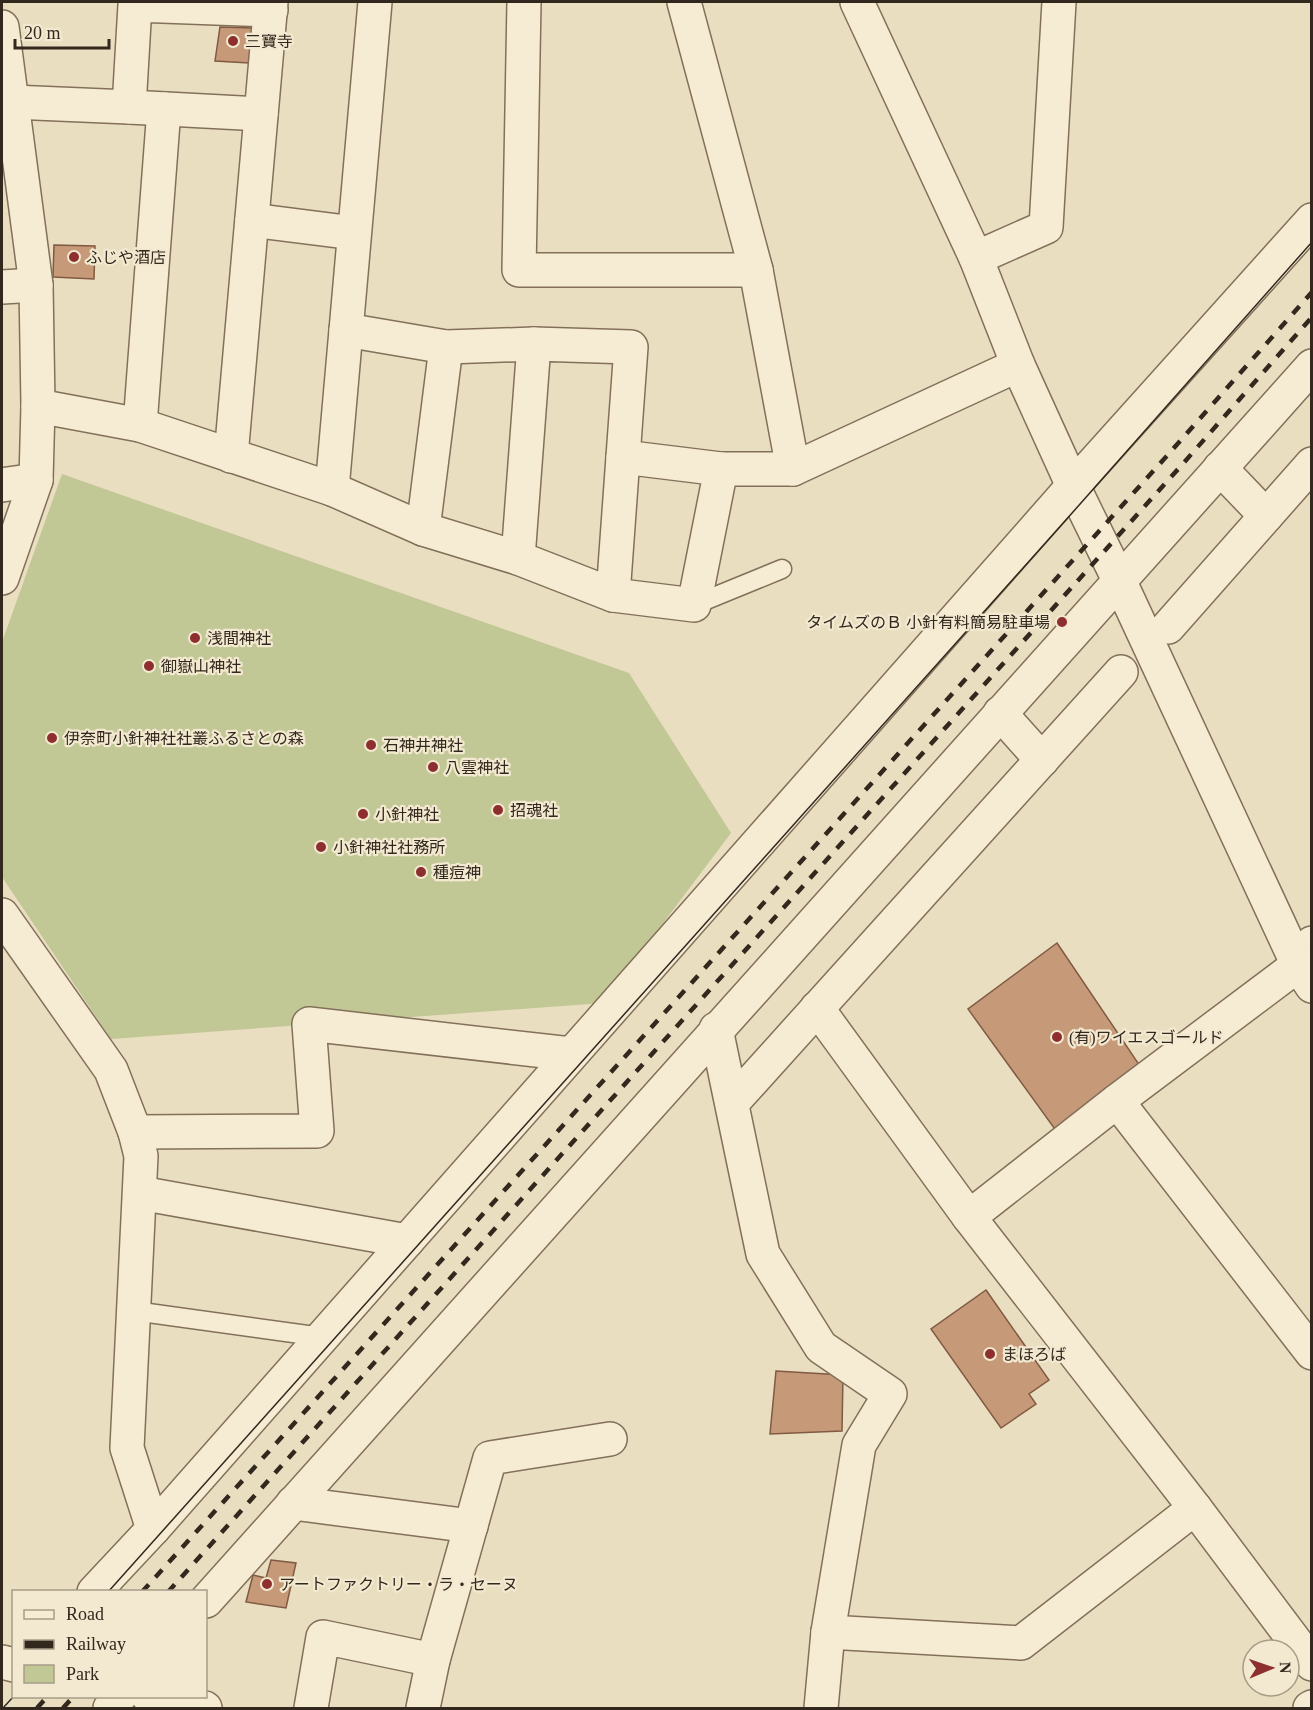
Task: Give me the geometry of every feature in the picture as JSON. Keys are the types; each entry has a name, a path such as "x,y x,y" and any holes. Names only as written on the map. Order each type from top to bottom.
{"street":[{"path":"332,489 375,2"},
{"path":"524,2 519,270 756,270"},
{"path":"684,2 756,270 793,469"},
{"path":"857,2 976,258 1018,365 1073,486 1307,965 1117,1101 969,1218"},
{"path":"976,258 1046,227 1059,2"},
{"path":"129,107 135,6 271,6 231,456"},
{"path":"2,578 36,480 38,406 36,285 3,46"},
{"path":"12,102 261,114"},
{"path":"140,425 164,109"},
{"path":"252,220 354,233"},
{"path":"96,1590 153,1529 1073,486 1311,220"},
{"path":"2,287 36,285"},
{"path":"346,330 446,347 534,344 631,347 613,595"},
{"path":"518,558 534,344"},
{"path":"423,529 446,347"},
{"path":"623,456 721,469 793,469 1018,365"},
{"path":"207,1600 1311,366"},
{"path":"38,406 140,425 332,489 423,529 518,558 613,595 694,605 721,469"},
{"path":"1168,627 1311,464"},
{"path":"1220,468 1266,516"},
{"path":"2,485 36,480"},
{"path":"732,1103 1121,672"},
{"path":"1000,713 1042,760"},
{"path":"2,915 111,1070 135,1132 141,1156 127,1448 153,1529"},
{"path":"817,1008 969,1218 1194,1508 1311,1664"},
{"path":"135,1132 317,1131 309,1024 571,1054"},
{"path":"716,1029 763,1254 821,1347 890,1394 859,1445 828,1632 821,1708"},
{"path":"1117,1101 1311,1353"},
{"path":"140,1193 407,1241"},
{"path":"423,1708 433,1660 490,1458 610,1439"},
{"path":"293,1503 471,1526"},
{"path":"828,1632 1021,1642 1194,1508"},
{"path":"311,1708 323,1637 433,1660"},
{"path":"158,1698 205,1708"}],"lane":[{"path":"694,605 782,569"},
{"path":"134,1311 322,1337"}],"green space":[{"path":"62,474 629,673 731,833 603,1003 111,1039 2,877 2,642"}],"building":[{"path":"220,27 253,28 249,63 215,61"},
{"path":"54,245 95,246 94,279 53,277"},
{"path":"1057,943 1142,1069 1057,1132 968,1009"},
{"name":"まほろば","path":"986,1290 1049,1380 1029,1394 1036,1404 1001,1428 931,1329"},
{"path":"776,1371 843,1375 842,1431 770,1434"},
{"path":"271,1560 296,1563 286,1608 246,1602 253,1575 266,1578"}],"tram line":[{"path":"110,1590 1312,242"},
{"path":"3,1708 12,1698"}],"railway":[{"path":"144,1590 1312,292"},
{"path":"170,1590 1180,467 1312,317"},
{"path":"37,1708 46,1698"},
{"path":"63,1708 72,1698"}],"place":[{"name":"三寶寺","path":"233,41"},
{"name":"ふじや酒店","path":"74,257"},
{"name":"タイムズのＢ 小針有料簡易駐車場","path":"1062,622"},
{"name":"浅間神社","path":"195,638"},
{"name":"御嶽山神社","path":"149,666"},
{"name":"伊奈町小針神社社叢ふるさとの森","path":"52,738"},
{"name":"石神井神社","path":"371,745"},
{"name":"八雲神社","path":"433,767"},
{"name":"招魂社","path":"498,810"},
{"name":"小針神社","path":"363,814"},
{"name":"小針神社社務所","path":"321,847"},
{"name":"種痘神","path":"421,872"},
{"name":"(有)ワイエスゴールド","path":"1057,1037"},
{"name":"まほろば","path":"990,1354"},
{"name":"アートファクトリー・ラ・セーヌ","path":"267,1584"}]}
